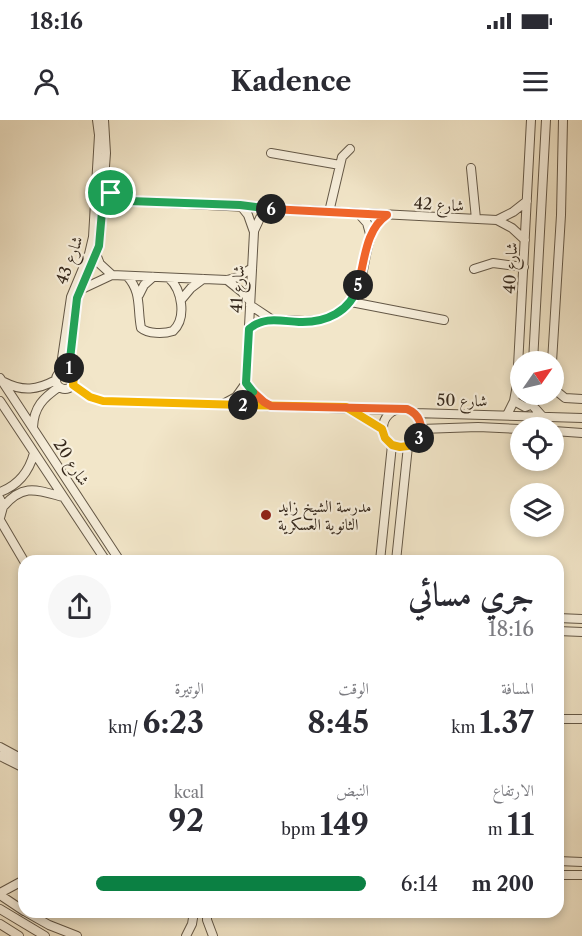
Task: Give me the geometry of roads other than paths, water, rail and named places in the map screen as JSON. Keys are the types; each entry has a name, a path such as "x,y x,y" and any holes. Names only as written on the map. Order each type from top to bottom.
{"street":[{"name":"شارع 43","path":"58,380 76,295 93,237 99,135 97,120"},
{"name":"شارع 43","path":"69,371 76,295 96,254 102,214 106,153 104,120"},
{"name":"شارع 40","path":"520,351 531,120"},
{"name":"شارع 40","path":"534,351 546,120"},
{"path":"553,351 561,215 563,120"},
{"path":"329,212 342,157 350,149"},
{"path":"271,153 340,165"},
{"path":"471,168 476,219"},
{"name":"شارع 42","path":"104,188 129,201 497,220"},
{"name":"شارع 42","path":"102,214 129,201"},
{"path":"497,220 513,212 527,201"},
{"path":"240,205 251,220 254,232"},
{"path":"254,232 260,218 272,209"},
{"path":"359,214 367,223 370,234"},
{"path":"249,329 259,322 271,320 320,321 338,313 355,297 370,234 387,215"},
{"path":"497,220 512,228 525,240"},
{"name":"شارع 41","path":"246,383 254,232"},
{"path":"96,254 100,264 112,275"},
{"path":"474,269 492,263 524,267"},
{"path":"76,295 112,275 227,280 238,278 252,268"},
{"path":"127,276 139,295 140,325 145,331 169,333 179,325 181,300 178,288 169,278"},
{"path":"139,295 144,285 153,277"},
{"path":"181,300 203,279"},
{"path":"227,280 271,320"},
{"path":"351,302 444,320"},
{"path":"33,427 35,414 44,397 58,380 69,371 74,377 73,385 67,389 58,380"},
{"path":"1,380 15,388 28,390 41,388 58,380"},
{"name":"شارع 20","path":"1,380 116,555"},
{"path":"221,404 229,403 246,383 257,397 271,406"},
{"path":"73,385 90,397 103,401 407,409 420,420 421,429 416,442 400,447 392,445 385,438 382,429 384,420 394,410"},
{"path":"564,397 582,399"},
{"name":"شارع 20","path":"0,401 102,555"},
{"name":"شارع 40","path":"507,415 512,405"},
{"path":"534,405 542,416"},
{"path":"346,407 382,429"},
{"name":"شارع 50","path":"414,413 581,418"},
{"path":"564,432 581,433 581,418"},
{"name":"شارع 50","path":"421,429 510,429"},
{"path":"382,555 392,445"},
{"path":"397,555 408,446"},
{"path":"0,492 10,488 23,476 34,453"},
{"path":"21,555 0,519 3,507 14,495 27,490 64,497"},
{"path":"0,499 3,507"},
{"path":"564,618 582,619"},
{"path":"564,631 582,632"},
{"path":"564,719 582,719"},
{"path":"0,747 18,757"},
{"path":"0,756 18,765"},
{"path":"564,861 582,862"},
{"path":"564,875 582,875"},
{"path":"18,884 0,894 18,906"},
{"path":"0,909 45,936"},
{"path":"28,927 33,918"},
{"path":"36,918 77,936"},
{"path":"190,935 193,918"},
{"path":"208,918 209,935"},
{"path":"0,924 18,936"},
{"path":"0,932 12,936"}],"place":[{"name":"مدرسة الشيخ زايد الثانوية العسكرية","path":"266,515"}]}
